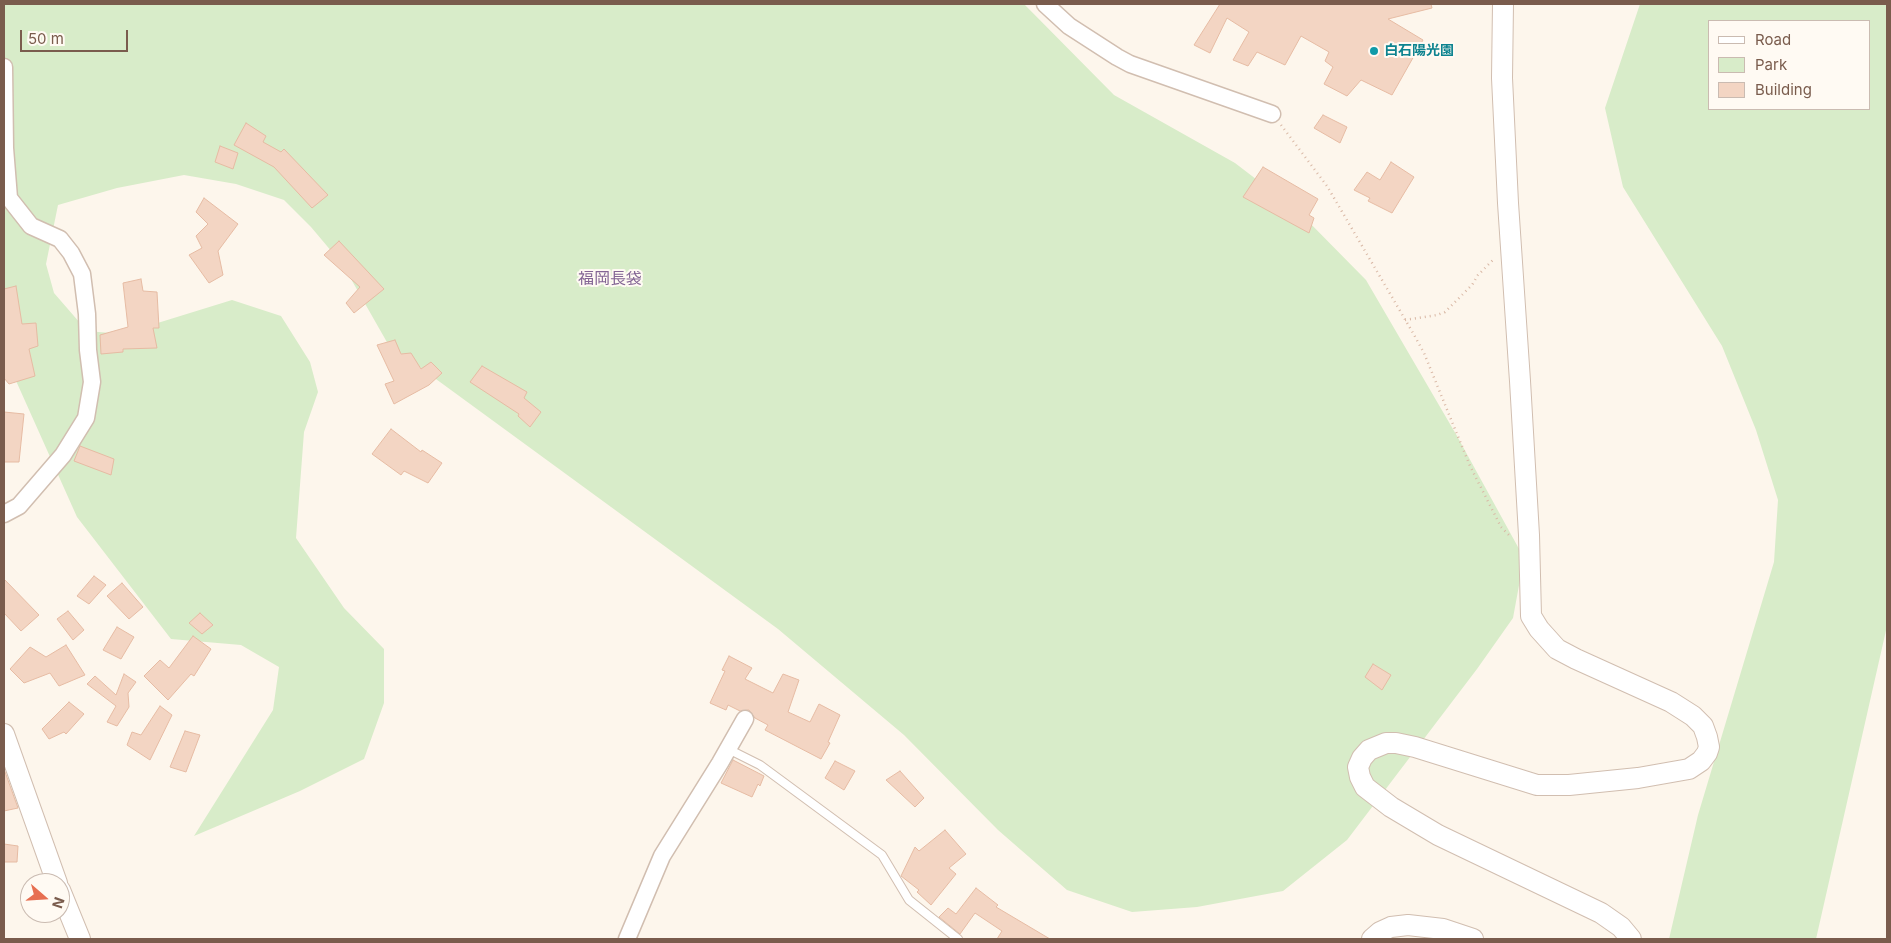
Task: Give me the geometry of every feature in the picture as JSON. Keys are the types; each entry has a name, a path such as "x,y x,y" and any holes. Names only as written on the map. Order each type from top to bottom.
{"street":[{"path":"1044,4 1069,26 1130,64 1272,114"},
{"path":"1503,4 1502,78 1520,381 1531,616 1546,638 1557,648 1576,660 1671,702 1693,716 1703,726 1707,737 1707,753 1701,761 1689,769 1550,786 1525,782 1415,747 1396,743 1386,743 1369,750 1362,758 1358,768 1365,787 1375,796 1416,823 1601,914 1621,927 1631,939"},
{"path":"4,67 5,148 9,198 31,226 60,239 71,253 82,274 92,382 86,418 63,455 19,506 4,514"},
{"path":"627,939 662,856 745,718"},
{"path":"4,734 53,873"},
{"path":"70,914 80,939"},
{"path":"1372,939 1380,932 1391,927 1408,924 1443,929 1474,939"}],"lane":[{"path":"728,749 760,765 882,855 909,900 958,939"}],"path":[{"path":"1272,114 1290,135 1326,186 1405,320 1424,354 1470,466 1501,526 1529,557"},
{"path":"1405,320 1445,312 1472,285 1478,275 1511,243"}],"green space":[{"path":"4,4 1024,4 1114,95 1235,163 1299,212 1366,280 1457,436 1524,558 1513,618 1477,669 1347,840 1283,891 1197,907 1132,912 1067,890 998,830 904,735 778,629 388,344 343,265 311,227 284,200 236,184 184,175 117,188 58,205 46,264 54,293 87,331 122,334 232,300 281,316 310,362 318,392 304,432 296,538 344,608 384,649 384,703 364,759 300,791 194,836 273,710 279,667 241,645 171,639 77,517 4,354"},
{"path":"1640,4 1887,4 1887,626 1816,939 1669,939 1698,815 1774,562 1778,500 1756,430 1722,346 1623,187 1605,108"}],"building":[{"path":"1220,4 1431,4 1432,8 1388,19 1423,40 1392,95 1361,80 1347,96 1324,84 1333,67 1325,61 1329,52 1301,36 1285,65 1257,52 1248,66 1233,60 1249,32 1227,18 1210,53 1194,45"},
{"path":"1323,115 1347,127 1340,143 1314,128"},
{"path":"246,123 266,136 263,142 281,152 284,149 328,195 312,208 274,167 234,145"},
{"path":"220,146 238,153 233,169 215,162"},
{"path":"1391,162 1414,177 1392,213 1368,201 1370,198 1354,190 1367,172 1380,180"},
{"path":"1263,167 1318,199 1309,215 1314,218 1309,233 1243,197"},
{"path":"204,198 238,224 218,251 223,275 209,283 189,255 202,248 196,236 208,224 196,212"},
{"path":"339,241 384,289 354,313 346,303 360,287 324,255"},
{"path":"141,279 143,291 157,292 159,328 153,328 157,348 123,349 123,352 101,354 100,335 128,327 123,283"},
{"path":"16,286 22,324 36,323 38,346 29,349 35,376 9,384 4,378 4,289"},
{"path":"395,340 401,354 411,353 421,369 431,362 442,373 429,385 394,404 385,384 394,381 377,345"},
{"path":"482,366 527,392 524,398 541,412 530,427 518,416 519,414 470,382"},
{"path":"4,412 24,414 19,462 4,462"},
{"path":"391,429 421,452 422,450 442,463 428,483 404,471 401,475 372,454"},
{"path":"80,446 114,459 111,475 74,461"},
{"path":"94,576 106,585 89,604 77,596"},
{"path":"4,579 39,615 21,631 4,613"},
{"path":"122,583 143,607 129,619 107,596"},
{"path":"68,611 84,630 73,640 57,619"},
{"path":"200,613 213,625 202,634 189,623"},
{"path":"117,627 134,637 121,659 103,650"},
{"path":"193,636 211,649 194,676 191,674 168,700 144,676 160,660 169,668"},
{"path":"66,645 85,675 59,686 50,673 24,683 10,669 30,647 46,657"},
{"path":"729,656 752,668 745,679 773,693 783,674 799,680 788,712 810,722 819,704 840,715 828,742 830,743 821,759 765,730 768,725 755,718 749,710 740,711 728,705 726,710 710,703 725,671 722,670"},
{"path":"1373,664 1391,675 1382,690 1365,677"},
{"path":"124,674 136,682 128,693 129,707 117,726 107,722 116,706 87,684 95,676 116,695"},
{"path":"69,702 84,714 66,734 64,732 49,739 42,729"},
{"path":"160,706 172,715 150,760 127,745 132,732 141,735"},
{"path":"185,731 200,735 186,772 170,767"},
{"path":"733,760 764,776 752,797 721,783"},
{"path":"835,761 855,771 844,790 825,778"},
{"path":"4,769 18,808 4,811"},
{"path":"900,771 924,798 915,807 886,780"},
{"path":"945,830 966,854 949,868 956,874 931,905 917,892 919,890 901,876 915,847 919,851"},
{"path":"4,844 18,846 17,862 4,862"},
{"path":"976,888 998,905 996,907 1050,939 997,939 1002,931 975,913 960,934 939,917 948,908 956,914"}],"place":[{"name":"白石陽光園","path":"1374,51"}],"district":[{"name":"福岡長袋","path":"610,279"}]}
